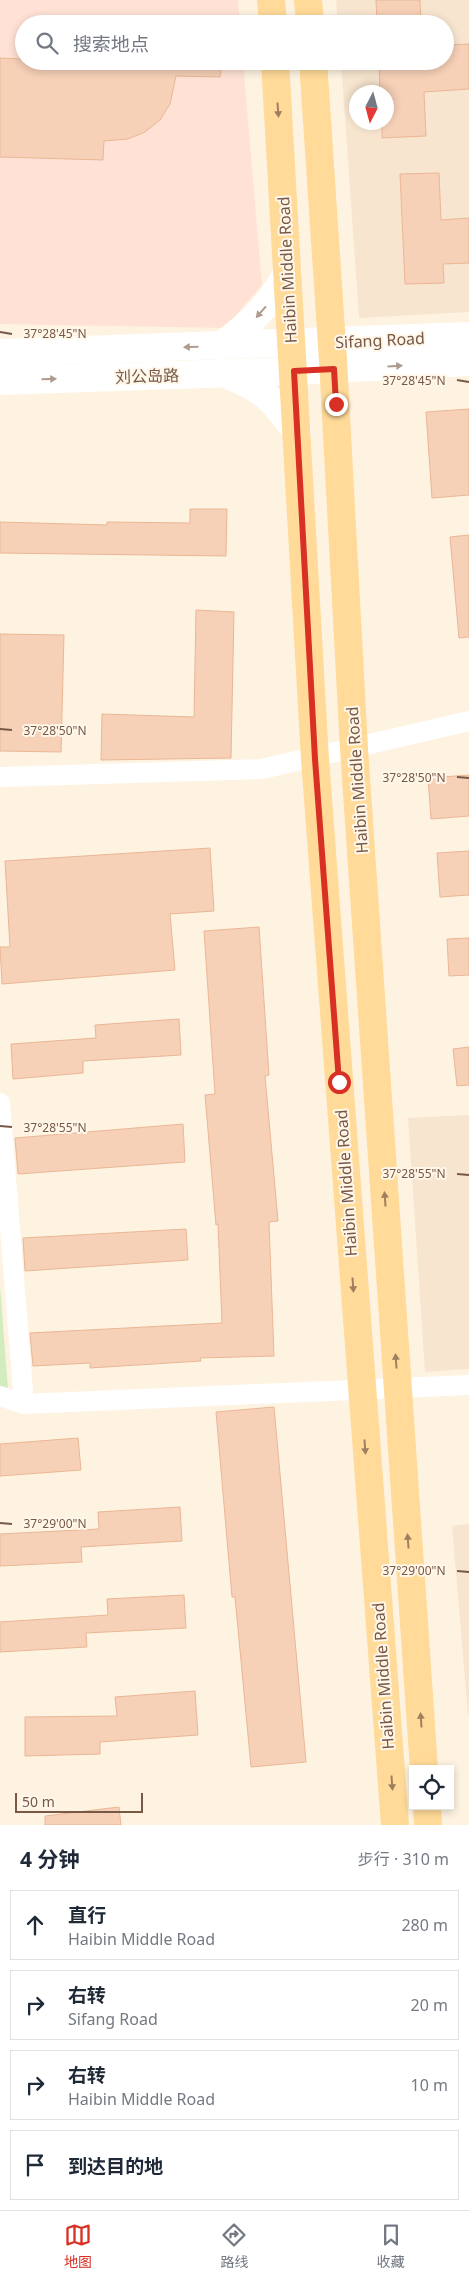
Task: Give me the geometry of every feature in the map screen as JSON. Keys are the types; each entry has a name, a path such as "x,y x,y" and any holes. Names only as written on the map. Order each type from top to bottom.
{"main road":[{"path":"271,0 272,15"},
{"path":"308,0 309,15"},
{"name":"Haibin Middle Road","path":"276,70 315,759 395,1825"},
{"name":"Haibin Middle Road","path":"314,70 333,356 354,749 424,1765"},
{"path":"221,346 252,321 274,297 288,272"},
{"name":"Sifang Road","path":"294,371 333,356 469,336"},
{"name":"Sifang Road","path":"292,344 333,356 469,362"},
{"name":"刘公岛路","path":"0,353 292,344"},
{"name":"刘公岛路","path":"0,380 294,371"},
{"path":"222,373 252,385 274,402 297,432"},
{"path":"427,1810 428,1825"}],"street":[{"path":"0,777 262,769 315,759 469,721"},
{"path":"0,1103 24,1404"},
{"path":"0,1396 24,1404 469,1385"}],"shaded area":[{"path":"0,0 238,0 239,15 15,15 15,70 244,70 262,285 225,328 0,324"},
{"path":"336,0 469,0 469,312 359,318 342,70 454,70 454,15 337,15"},
{"path":"469,1115 469,1369 425,1372 408,1118"},
{"path":"469,1524 469,1714 468,1714 452,1526"}],"green space":[{"path":"0,1285 8,1389 0,1386"}],"building":[{"path":"376,0 420,0 421,15 377,15"},
{"path":"469,44 469,89 424,92 426,136 382,138 382,130 394,130 394,85 380,85 379,70 454,70 454,45"},
{"path":"0,58 15,59 15,70 221,70 220,77 176,76 170,104 160,120 145,132 128,139 104,141 103,160 0,157"},
{"path":"439,173 441,220 469,218 469,263 443,264 444,283 405,284 400,174"},
{"path":"469,409 469,495 432,498 426,412"},
{"path":"190,509 227,509 226,556 0,553 0,522 107,525 107,522 190,523"},
{"path":"469,535 469,637 459,638 450,537"},
{"path":"196,610 234,612 231,758 101,760 102,714 194,717"},
{"path":"0,634 64,635 61,752 0,751"},
{"path":"469,775 469,816 431,819 428,778"},
{"path":"210,848 214,911 170,914 175,970 2,984 0,947 10,947 5,861"},
{"path":"469,851 469,895 440,897 437,853"},
{"path":"259,927 269,1075 265,1076 278,1221 269,1222 274,1356 200,1358 201,1361 90,1368 90,1363 33,1366 30,1333 222,1323 218,1224 216,1225 205,1095 215,1094 204,931"},
{"path":"469,938 469,975 449,976 447,939"},
{"path":"179,1019 181,1055 83,1061 83,1073 13,1079 11,1044 96,1038 95,1025"},
{"path":"469,1047 469,1085 457,1086 453,1049"},
{"path":"183,1124 185,1162 18,1174 15,1138"},
{"path":"186,1229 188,1260 25,1271 23,1238"},
{"path":"274,1407 306,1762 251,1767 235,1597 232,1597 216,1412"},
{"path":"78,1438 81,1470 0,1476 0,1444"},
{"path":"180,1507 182,1541 81,1547 82,1562 0,1566 0,1534 99,1529 98,1512"},
{"path":"184,1595 186,1628 86,1633 87,1647 0,1652 0,1622 108,1615 107,1599"},
{"path":"195,1691 198,1735 100,1742 100,1754 25,1756 25,1717 117,1716 115,1697"},
{"path":"119,1807 121,1825 45,1825 45,1816"}],"route":[{"path":"336,404 334,369 294,371 315,759 339,1082"}]}
